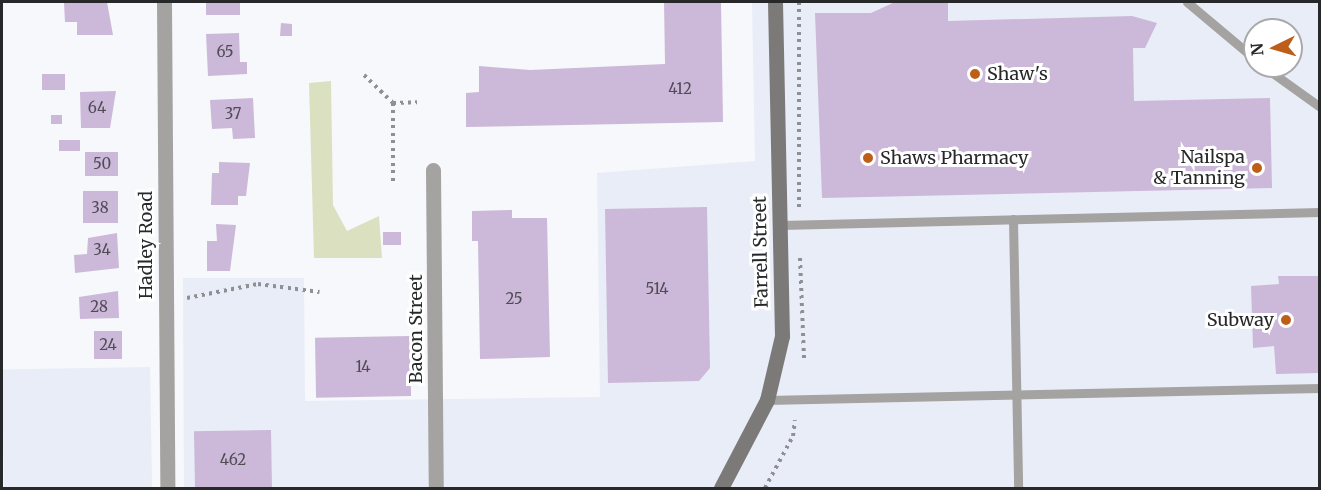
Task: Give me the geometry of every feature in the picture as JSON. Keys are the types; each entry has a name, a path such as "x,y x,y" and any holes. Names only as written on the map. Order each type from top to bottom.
{"street":[{"name":"Hadley Road","path":"164,2 167,489"},
{"name":"Farrell Street","path":"721,489 767,400 782,336 776,2"},
{"name":"Bacon Street","path":"433,170 436,489"}],"lane":[{"path":"1187,2 1243,49"},
{"path":"1280,78 1320,107"},
{"path":"781,225 1320,212"},
{"path":"1013,219 1018,489"},
{"path":"767,400 1320,388"}],"path":[{"path":"799,2 799,202"},
{"path":"364,75 393,103 393,183"},
{"path":"393,103 417,102"},
{"path":"800,255 804,359"},
{"path":"187,298 258,284 319,292"},
{"path":"765,489 793,436 795,420"}],"shaded area":[{"path":"752,2 1319,2 1319,488 184,488 183,278 304,278 305,401 600,397 597,173 755,161"},
{"path":"150,367 152,488 4,488 2,370"}],"green space":[{"path":"331,81 333,205 347,231 379,216 382,258 314,258 309,83"}],"building":[{"path":"107,2 113,35 77,35 77,22 65,22 64,3"},
{"path":"206,2 240,2 240,15 206,15"},
{"path":"664,2 721,2 723,122 466,127 466,93 479,92 479,66 530,70 665,64"},
{"name":"Shaw's","path":"895,2 948,2 948,21 1132,16 1157,23 1145,48 1133,48 1134,101 1270,98 1272,188 822,198 815,13 871,13"},
{"path":"281,23 292,24 292,36 280,36"},
{"path":"239,33 240,62 247,62 247,74 208,76 206,34"},
{"path":"42,74 65,74 65,90 42,90"},
{"path":"116,91 110,128 81,128 80,92"},
{"path":"253,98 255,138 233,139 232,128 212,129 210,100"},
{"path":"51,115 62,115 62,124 51,124"},
{"path":"59,140 80,140 80,151 59,151"},
{"path":"85,152 118,152 118,176 85,176"},
{"path":"219,162 250,163 246,196 238,196 238,205 211,205 212,173 219,173"},
{"path":"83,191 118,191 118,223 83,223"},
{"path":"707,207 710,368 699,381 608,383 605,209"},
{"path":"512,210 512,218 547,218 550,357 480,359 478,241 472,241 472,211"},
{"path":"216,224 236,225 230,271 207,271 207,241 217,241"},
{"path":"383,232 401,232 401,245 383,245"},
{"path":"117,233 119,268 75,273 74,255 87,254 88,238"},
{"path":"1278,276 1320,276 1320,373 1276,374 1274,346 1253,348 1251,286 1279,284"},
{"path":"118,291 119,318 80,319 79,297"},
{"path":"94,331 122,331 122,359 94,359"},
{"path":"410,336 411,396 316,398 315,338"},
{"path":"271,430 272,488 195,488 194,431"}],"place":[{"name":"Shaw's","path":"975,74"},
{"name":"Shaws Pharmacy","path":"868,158"},
{"name":"Nailspa & Tanning","path":"1257,168"},
{"name":"Subway","path":"1286,320"}]}
